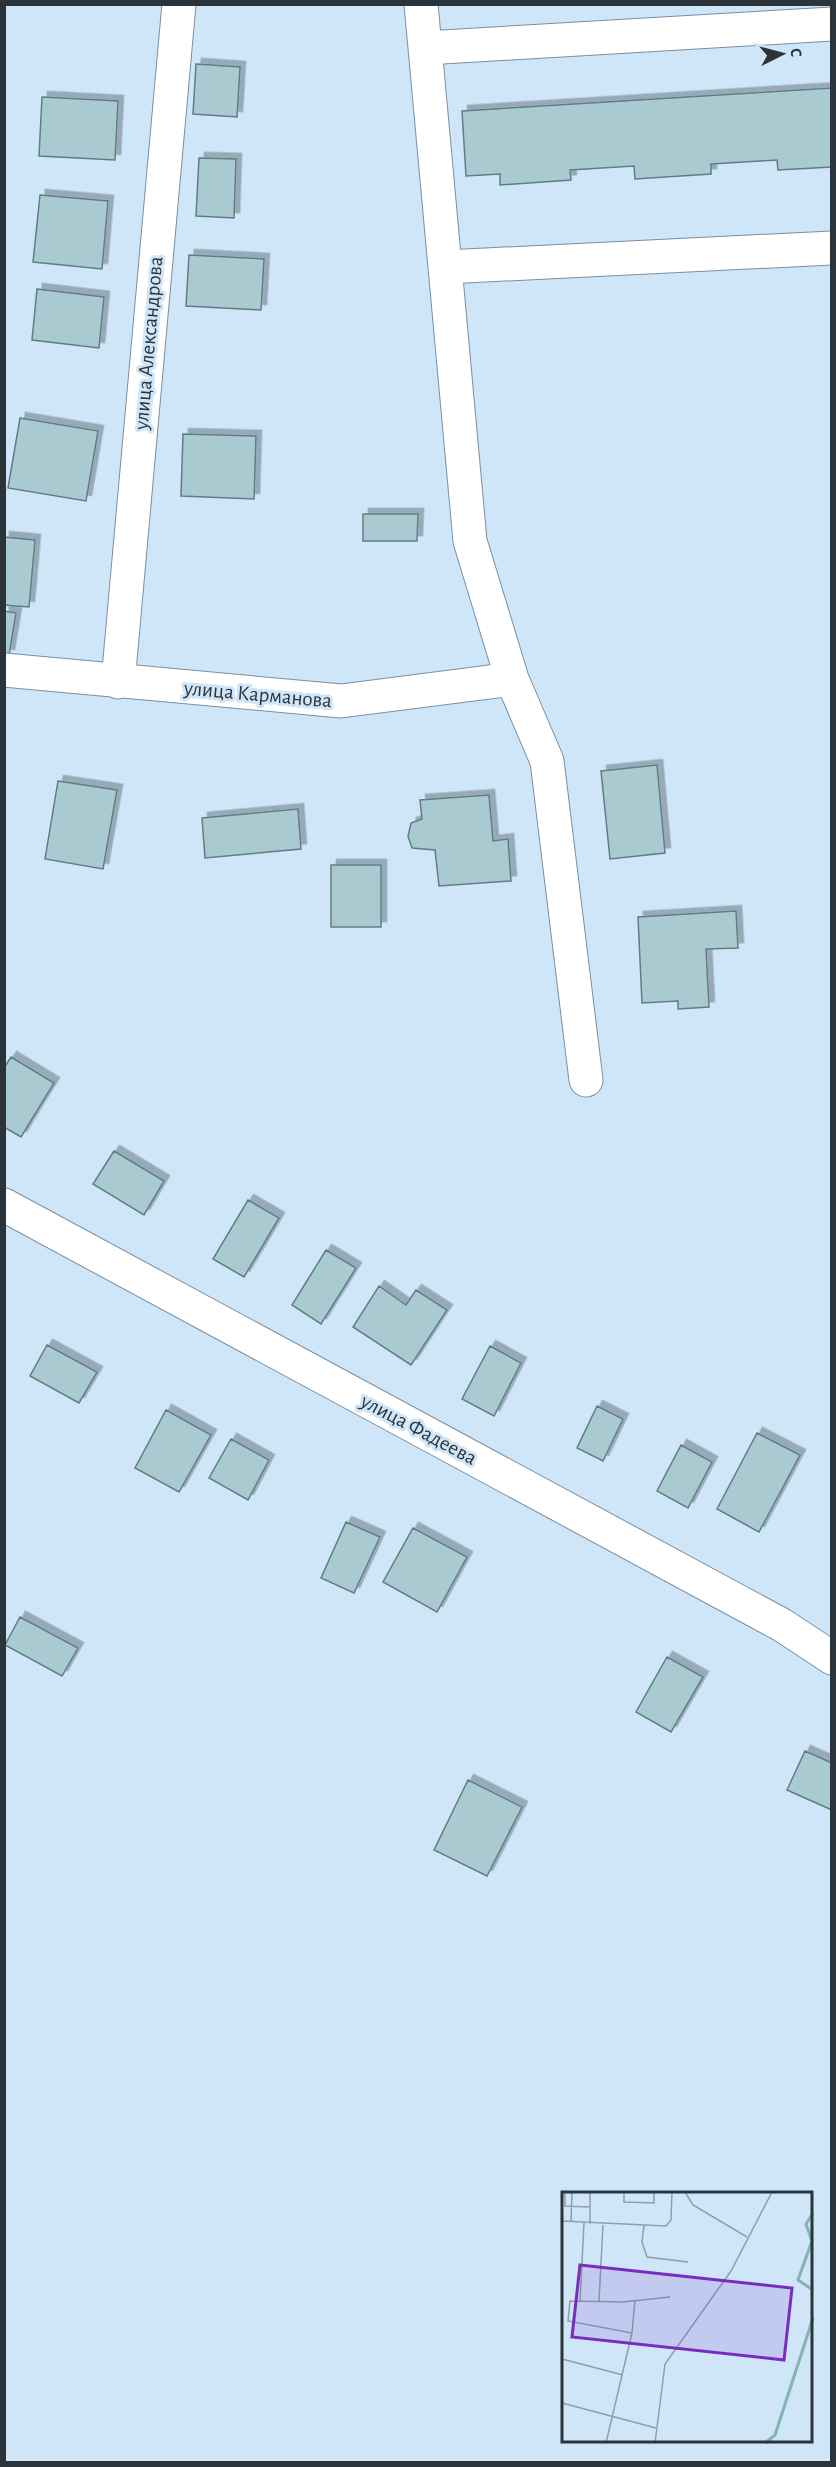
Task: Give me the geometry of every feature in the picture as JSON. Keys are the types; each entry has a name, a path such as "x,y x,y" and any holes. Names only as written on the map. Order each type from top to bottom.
{"street":[{"name":"улица Александрова","path":"117,682 179,4"},
{"path":"421,4 470,541 512,679 547,760 586,1080"},
{"path":"425,48 831,24"},
{"path":"446,267 831,248"},
{"name":"улица Карманова","path":"4,670 341,701 512,679"},
{"name":"улица Фадеева","path":"4,1204 782,1625 831,1658"}],"building":[{"path":"196,64 240,67 237,117 193,114"},
{"path":"832,88 832,167 778,170 777,160 711,164 711,174 635,179 634,166 570,170 571,180 500,185 500,174 466,176 462,111"},
{"path":"42,97 118,101 115,160 39,156"},
{"path":"199,158 236,159 234,218 196,216"},
{"path":"40,195 108,201 102,269 33,262"},
{"path":"189,255 264,259 261,310 186,306"},
{"path":"37,289 104,297 99,348 32,340"},
{"path":"20,418 98,431 86,501 8,488"},
{"path":"183,434 256,436 254,499 181,496"},
{"path":"363,514 418,514 417,541 363,541"},
{"path":"4,537 35,540 29,607 4,605"},
{"path":"4,611 16,613 9,655 4,654"},
{"path":"657,765 665,853 610,859 601,771"},
{"path":"58,781 117,790 103,869 45,859"},
{"path":"489,795 493,841 508,839 511,881 439,886 435,850 412,848 408,836 411,823 422,819 420,800"},
{"path":"298,809 301,849 205,858 202,818"},
{"path":"331,865 381,865 381,927 331,927"},
{"path":"736,911 738,948 706,949 709,1007 678,1009 678,1001 642,1003 638,917"},
{"path":"11,1057 54,1083 21,1137 4,1127 4,1068"},
{"path":"114,1151 164,1181 144,1215 93,1184"},
{"path":"248,1200 279,1218 244,1277 213,1259"},
{"path":"326,1250 356,1268 321,1324 292,1305"},
{"path":"379,1286 406,1305 416,1290 447,1310 411,1365 353,1327"},
{"path":"47,1345 97,1372 79,1403 30,1376"},
{"path":"490,1346 521,1363 494,1416 462,1399"},
{"path":"597,1406 623,1419 603,1461 577,1448"},
{"path":"166,1410 211,1435 179,1492 135,1468"},
{"path":"757,1433 800,1455 759,1532 717,1509"},
{"path":"231,1439 269,1460 248,1500 209,1478"},
{"path":"681,1445 712,1462 688,1508 657,1491"},
{"path":"346,1522 380,1537 354,1593 321,1578"},
{"path":"413,1528 467,1557 437,1612 383,1582"},
{"path":"20,1617 78,1648 62,1676 5,1645"},
{"path":"667,1657 703,1677 671,1732 636,1712"},
{"path":"805,1751 832,1763 832,1810 787,1790"},
{"path":"468,1780 522,1807 487,1876 434,1850"}]}
